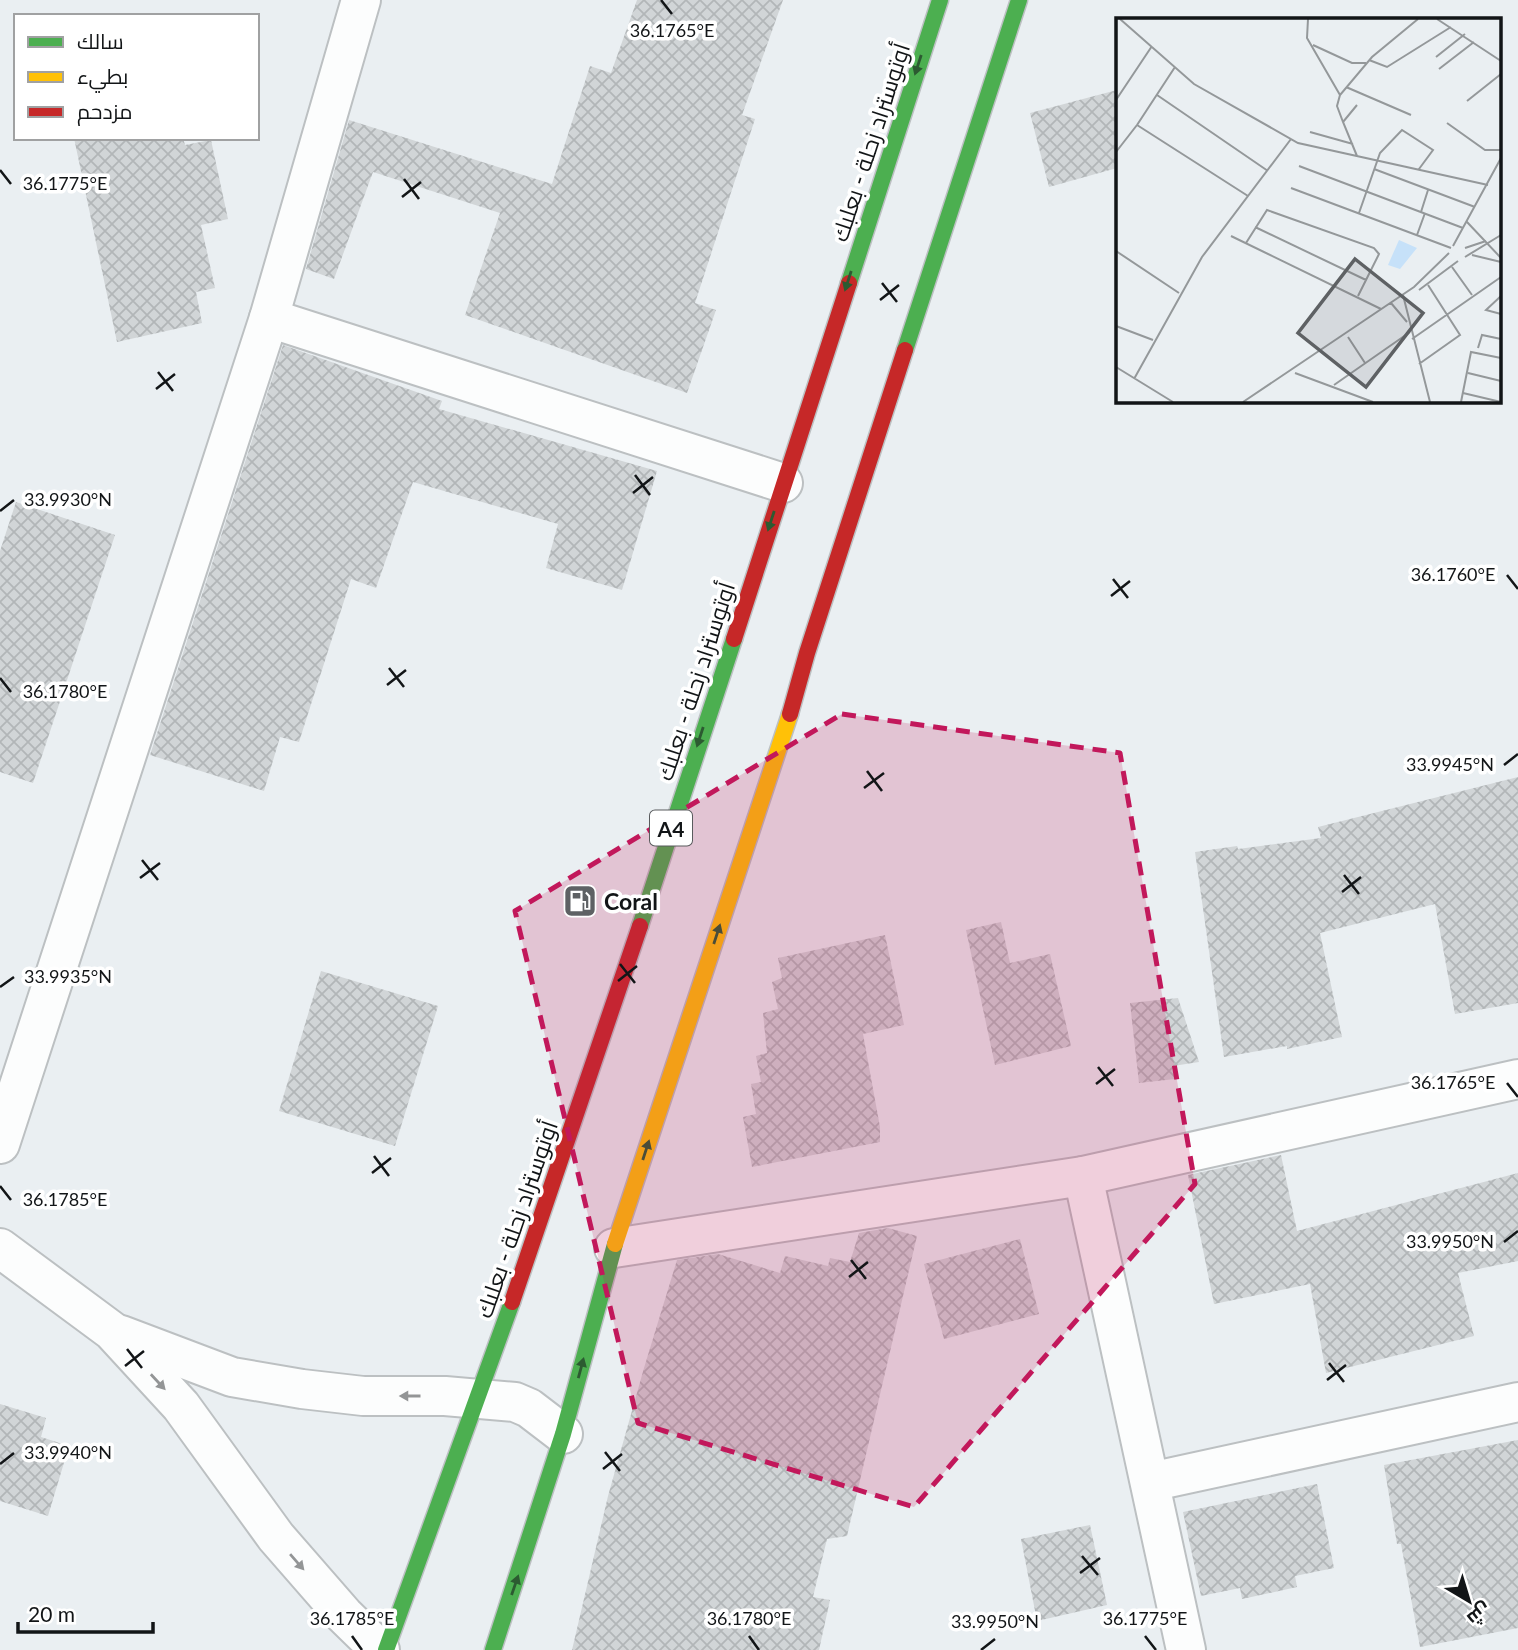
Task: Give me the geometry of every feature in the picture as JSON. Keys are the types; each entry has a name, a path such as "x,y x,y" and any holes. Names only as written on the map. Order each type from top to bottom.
{"highway":[{"name":"أوتوستراد زحلة - بعلبك","path":"386,1650 478,1400 612,1009 940,0"},
{"path":"493,1650 563,1433 614,1248 789,720 807,653 1018,0"}],"street":[{"path":"0,1144 269,318 361,0"},
{"path":"269,318 783,483"},
{"path":"614,1248 1083,1176 1518,1079"},
{"path":"1083,1176 1186,1650"},
{"path":"0,1248 112,1331 181,1406 276,1537 344,1615 380,1650"},
{"path":"112,1331 232,1377 363,1396 445,1396 515,1402 529,1408 563,1433"},
{"path":"1150,1482 1518,1402"}],"highlighted area":[{"path":"842,714 1120,753 1195,1184 914,1507 638,1423 515,911"}],"building":[{"path":"637,0 783,0 742,115 755,119 695,303 716,310 687,393 465,315 500,213 373,172 334,279 306,269 349,120 552,184 590,66 611,73"},
{"path":"1116,90 1116,168 1049,187 1030,113"},
{"path":"74,140 184,140 185,145 211,140 228,219 201,225 215,288 196,292 202,323 117,342"},
{"path":"283,345 442,401 439,409 657,471 622,590 546,568 558,524 413,482 376,588 351,579 299,742 280,737 264,791 150,755"},
{"path":"16,502 115,535 33,783 0,772 0,551"},
{"path":"1518,777 1518,1003 1455,1014 1435,904 1320,933 1342,1037 1287,1049 1287,1046 1224,1057 1195,852 1321,838 1318,827"},
{"path":"1001,922 1010,963 1050,954 1071,1046 995,1065 966,930"},
{"path":"885,935 904,1025 863,1034 880,1127 880,1142 752,1167 743,1117 756,1114 751,1084 761,1082 756,1056 767,1053 763,1013 778,1009 772,982 782,978 778,958"},
{"path":"321,971 438,1006 395,1146 279,1111"},
{"path":"1178,998 1199,1062 1173,1066 1175,1079 1139,1083 1130,1003"},
{"path":"1281,1155 1297,1231 1518,1173 1518,1261 1458,1273 1474,1336 1326,1373 1310,1284 1214,1304 1188,1175"},
{"path":"888,1228 917,1236 847,1536 827,1539 813,1597 830,1600 819,1650 572,1650 608,1496 677,1260 718,1254 780,1273 785,1256 828,1266 830,1258 850,1262 859,1233"},
{"path":"1020,1239 1039,1314 944,1339 924,1264"},
{"path":"0,1404 46,1418 41,1437 69,1446 48,1516 0,1501"},
{"path":"1518,1440 1518,1628 1420,1647 1401,1544 1397,1544 1384,1465"},
{"path":"1317,1484 1334,1568 1295,1576 1297,1587 1242,1599 1240,1588 1201,1596 1183,1512"},
{"path":"1090,1525 1107,1605 1037,1621 1021,1539"}],"traffic: fast":[{"path":"849,283 940,0"},
{"path":"905,350 1019,0"},
{"path":"640,926 734,639"},
{"path":"493,1650 563,1434 615,1244"},
{"path":"386,1650 512,1302"}],"traffic: slow":[{"path":"615,1244 790,714"}],"traffic: jam":[{"path":"734,639 849,283"},
{"path":"790,714 807,653 905,350"},
{"path":"512,1302 640,926"}],"place":[{"name":"Coral","path":"580,901"}]}
